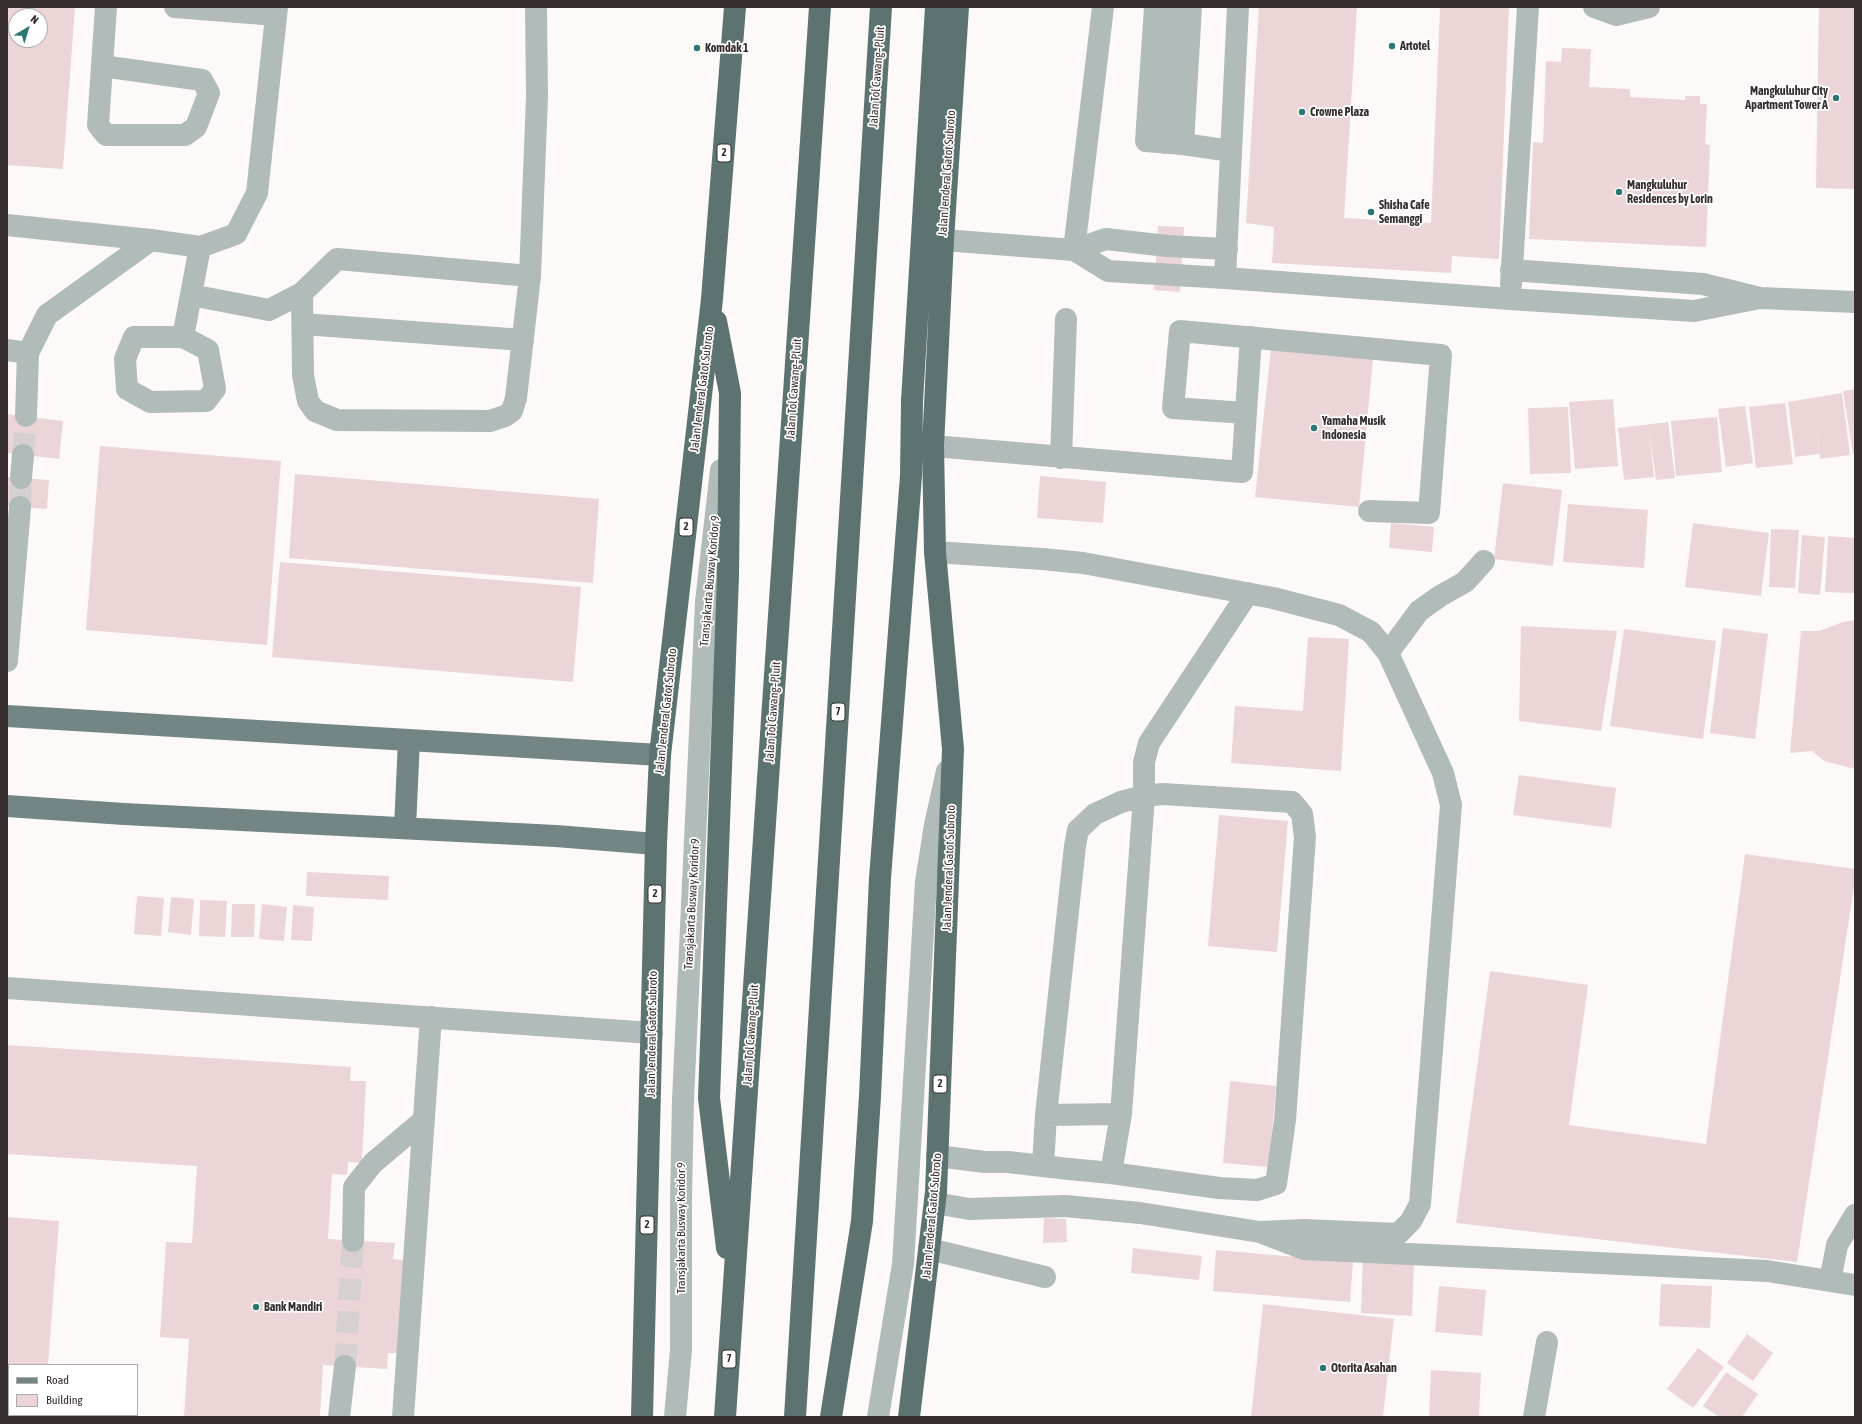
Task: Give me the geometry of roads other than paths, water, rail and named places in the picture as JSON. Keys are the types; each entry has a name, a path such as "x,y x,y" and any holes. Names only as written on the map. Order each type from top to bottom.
{"highway":[{"name":"Jalan Jenderal Gatot Subroto","path":"642,1417 656,844 660,755 712,299 735,7"},
{"name":"Jalan Tol Cawang–Pluit","path":"725,1417 820,7"},
{"name":"Jalan Tol Cawang–Pluit","path":"794,1417 881,7"},
{"path":"831,1417 862,1221 870,1096 880,878 911,476 912,393 936,7"},
{"name":"Jalan Jenderal Gatot Subroto","path":"909,1417 935,1203 953,749 935,552 933,446 943,240 958,7"},
{"path":"712,299 730,392 728,575 709,1098 734,1300"}],"main road":[{"path":"7,716 660,755"},
{"path":"405,828 409,740"},
{"path":"7,806 124,814 556,836 656,844"}],"lane":[{"path":"102,66 202,80 209,93 196,127 185,134 106,135 98,125 102,66 106,7"},
{"path":"7,225 151,240 200,248 236,234 257,193 276,11 175,7"},
{"path":"302,293 303,375 308,401 316,411 336,420 490,421 505,416 512,410 516,398 530,276 536,96 536,7"},
{"path":"1074,250 1103,7"},
{"path":"1155,7 1146,141 1231,151"},
{"path":"1171,7 1173,144"},
{"path":"1173,144 1191,7"},
{"path":"1225,278 1238,7"},
{"path":"1510,299 1528,7"},
{"path":"1594,7 1616,14 1649,7"},
{"path":"943,240 1074,250 1106,239 1167,246 1227,249"},
{"path":"26,416 18,351 47,315 151,240"},
{"path":"183,337 200,248"},
{"path":"1074,250 1108,271 1694,311 1760,298"},
{"path":"191,295 269,310 302,293 337,259 530,276"},
{"path":"1511,270 1703,284 1760,298 1855,302"},
{"path":"1061,458 1066,318"},
{"path":"303,324 523,340"},
{"path":"1246,413 1173,408 1180,331 1441,355 1429,513 1369,511"},
{"path":"933,446 1061,458 1242,472 1251,337"},
{"name":"Transjakarta Busway Koridor 9","path":"676,1417 681,1350 681,1199 683,1100 706,602 730,392"},
{"path":"21,478 23,455"},
{"path":"7,660 20,507"},
{"path":"935,552 1083,563 1248,593 1338,615 1371,632 1388,653 1442,773 1451,805 1420,1204 1411,1221 1398,1234 1304,1230 1260,1232 1133,1212 1065,1206 969,1209 935,1203"},
{"path":"1388,653 1419,611 1440,596 1465,582 1484,562"},
{"path":"1111,1173 1121,1114 1144,796 1144,762 1149,742 1248,593"},
{"path":"878,1417 903,1264 926,882 935,825 953,749"},
{"path":"937,1156 985,1162 1008,1162 1043,1166 1111,1173 1219,1188 1257,1190 1276,1184 1285,1120 1305,837 1302,814 1292,802 1163,794 1144,796 1121,802 1095,814 1078,830 1046,1115 1043,1166"},
{"path":"7,988 652,1032"},
{"path":"403,1417 431,1017"},
{"path":"1046,1115 1121,1114"},
{"path":"354,1241 354,1187 373,1163 424,1120"},
{"path":"1830,1281 1846,1247 1855,1215"},
{"path":"1260,1232 1304,1249 1768,1271 1855,1286"},
{"path":"930,1248 1045,1277"},
{"path":"1534,1417 1547,1342"},
{"path":"340,1417 345,1366"}],"tunnel":[{"path":"23,455 26,416"},
{"path":"20,507 21,478"},
{"path":"345,1366 353,1241"}],"place":[{"name":"Artotel","path":"1392,46"},
{"name":"Komdak 1","path":"697,48"},
{"name":"Mangkuluhur City Apartment Tower A","path":"1836,98"},
{"name":"Crowne Plaza","path":"1302,112"},
{"name":"Mangkuluhur Residences by Lorin","path":"1619,192"},
{"name":"Shisha Cafe Semanggi","path":"1371,212"},
{"name":"Yamaha Musik Indonesia","path":"1314,428"},
{"name":"Bank Mandiri","path":"256,1307"},
{"name":"Otorita Asahan","path":"1323,1368"}]}
